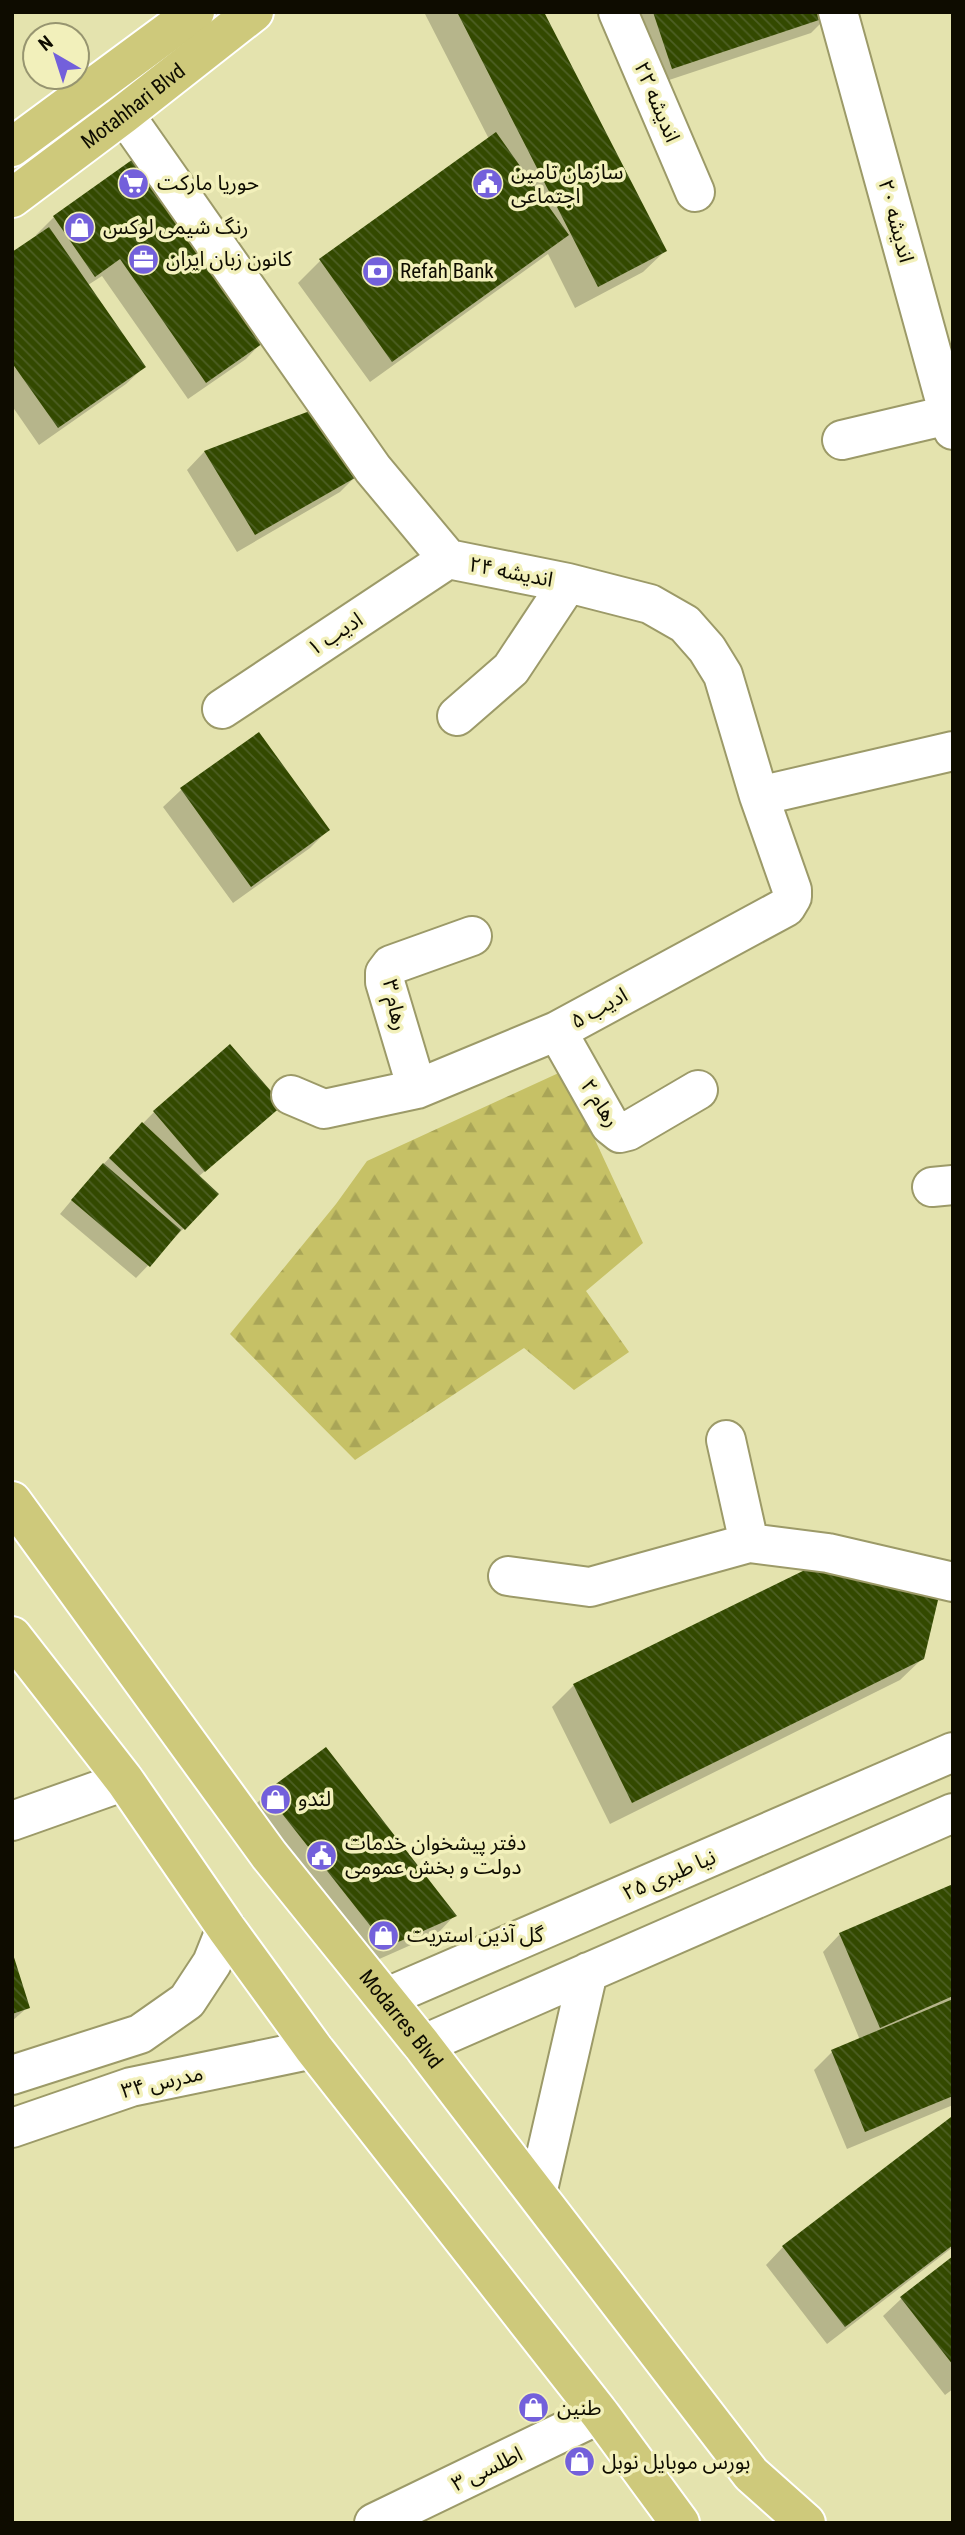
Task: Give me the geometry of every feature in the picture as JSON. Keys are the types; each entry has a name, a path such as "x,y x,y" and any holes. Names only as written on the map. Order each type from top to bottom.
{"main road":[{"name":"Motahhari Blvd","path":"12,147 195,12"},
{"name":"Motahhari Blvd","path":"12,198 254,12"},
{"name":"Modarres Blvd","path":"12,1501 269,1855 422,2045 751,2474 806,2523"},
{"path":"12,1636 125,1781 226,1928 314,2049 600,2414 681,2523"},
{"path":"751,2474 778,2523"}],"street":[{"name":"اندیشه ۲۲","path":"618,12 695,192"},
{"name":"اندیشه ۲۰","path":"838,12 951,423"},
{"name":"اندیشه ۲۴","path":"124,114 373,468 449,559 568,583 650,604 685,624 707,649 723,675 759,796"},
{"path":"842,440 951,423"},
{"name":"ادیب ۱","path":"222,709 449,559"},
{"path":"457,716 511,669 568,583"},
{"path":"759,796 953,751"},
{"name":"ادیب ۵","path":"291,1095 324,1109 417,1089 557,1031 786,906 792,897 792,890 759,796"},
{"name":"رهام ۳","path":"417,1089 385,982 385,973 391,965 472,936"},
{"name":"رهام ۲","path":"557,1031 610,1125 620,1133 628,1131 698,1090"},
{"path":"726,1440 750,1543"},
{"path":"508,1576 590,1587 750,1543 828,1553 953,1582"},
{"name":"نیا طبری ۲۵","path":"385,1998 953,1752"},
{"path":"12,1821 125,1781"},
{"path":"422,2045 953,1813"},
{"path":"755,1838 773,1892"},
{"path":"12,2076 140,2034 187,2001 212,1963 226,1928"},
{"path":"537,2194 588,1972"},
{"name":"مدرس ۳۴","path":"12,2128 131,2087 314,2049"},
{"name":"اطلسی ۳","path":"374,2523 600,2414"}],"green space":[{"path":"563,1071 643,1243 586,1291 629,1352 574,1390 524,1348 355,1460 230,1334 336,1204 367,1161"}],"building":[{"path":"457,12 544,12 667,251 598,287"},
{"path":"653,12 830,12 831,16 672,69"},
{"path":"496,132 569,235 392,362 319,259"},
{"path":"136,157 266,341 206,383 120,259 95,277 53,216"},
{"path":"49,227 146,367 58,428 12,363 12,252"},
{"path":"315,409 360,475 255,535 204,451"},
{"path":"259,732 330,830 251,887 180,788"},
{"path":"230,1044 283,1105 205,1172 153,1111"},
{"path":"142,1122 219,1194 185,1230 109,1158"},
{"path":"103,1163 181,1230 150,1267 71,1200"},
{"path":"811,1567 939,1596 924,1659 632,1803 573,1684"},
{"path":"326,1747 457,1916 387,1947 265,1792"},
{"path":"953,1884 953,1996 880,2028 839,1933"},
{"path":"12,1951 30,2008 12,2014"},
{"path":"953,1999 953,2096 865,2132 831,2050"},
{"path":"951,2117 953,2245 845,2327 782,2246"},
{"path":"953,2256 953,2365 900,2297"}],"place":[{"name":"حوریا مارکت","path":"134,183"},
{"name":"سازمان تامین اجتماعی","path":"488,184"},
{"name":"رنگ شیمی لوکس","path":"80,227"},
{"name":"کانون زبان ایران","path":"143,259"},
{"name":"Refah Bank","path":"377,271"},
{"name":"لندو","path":"275,1799"},
{"name":"دفتر پیشخوان خدمات دولت و بخش عمومی","path":"322,1855"},
{"name":"گل آذین استریت","path":"384,1935"},
{"name":"طنین","path":"534,2408"},
{"name":"بورس موبایل نوبل","path":"579,2462"}]}
